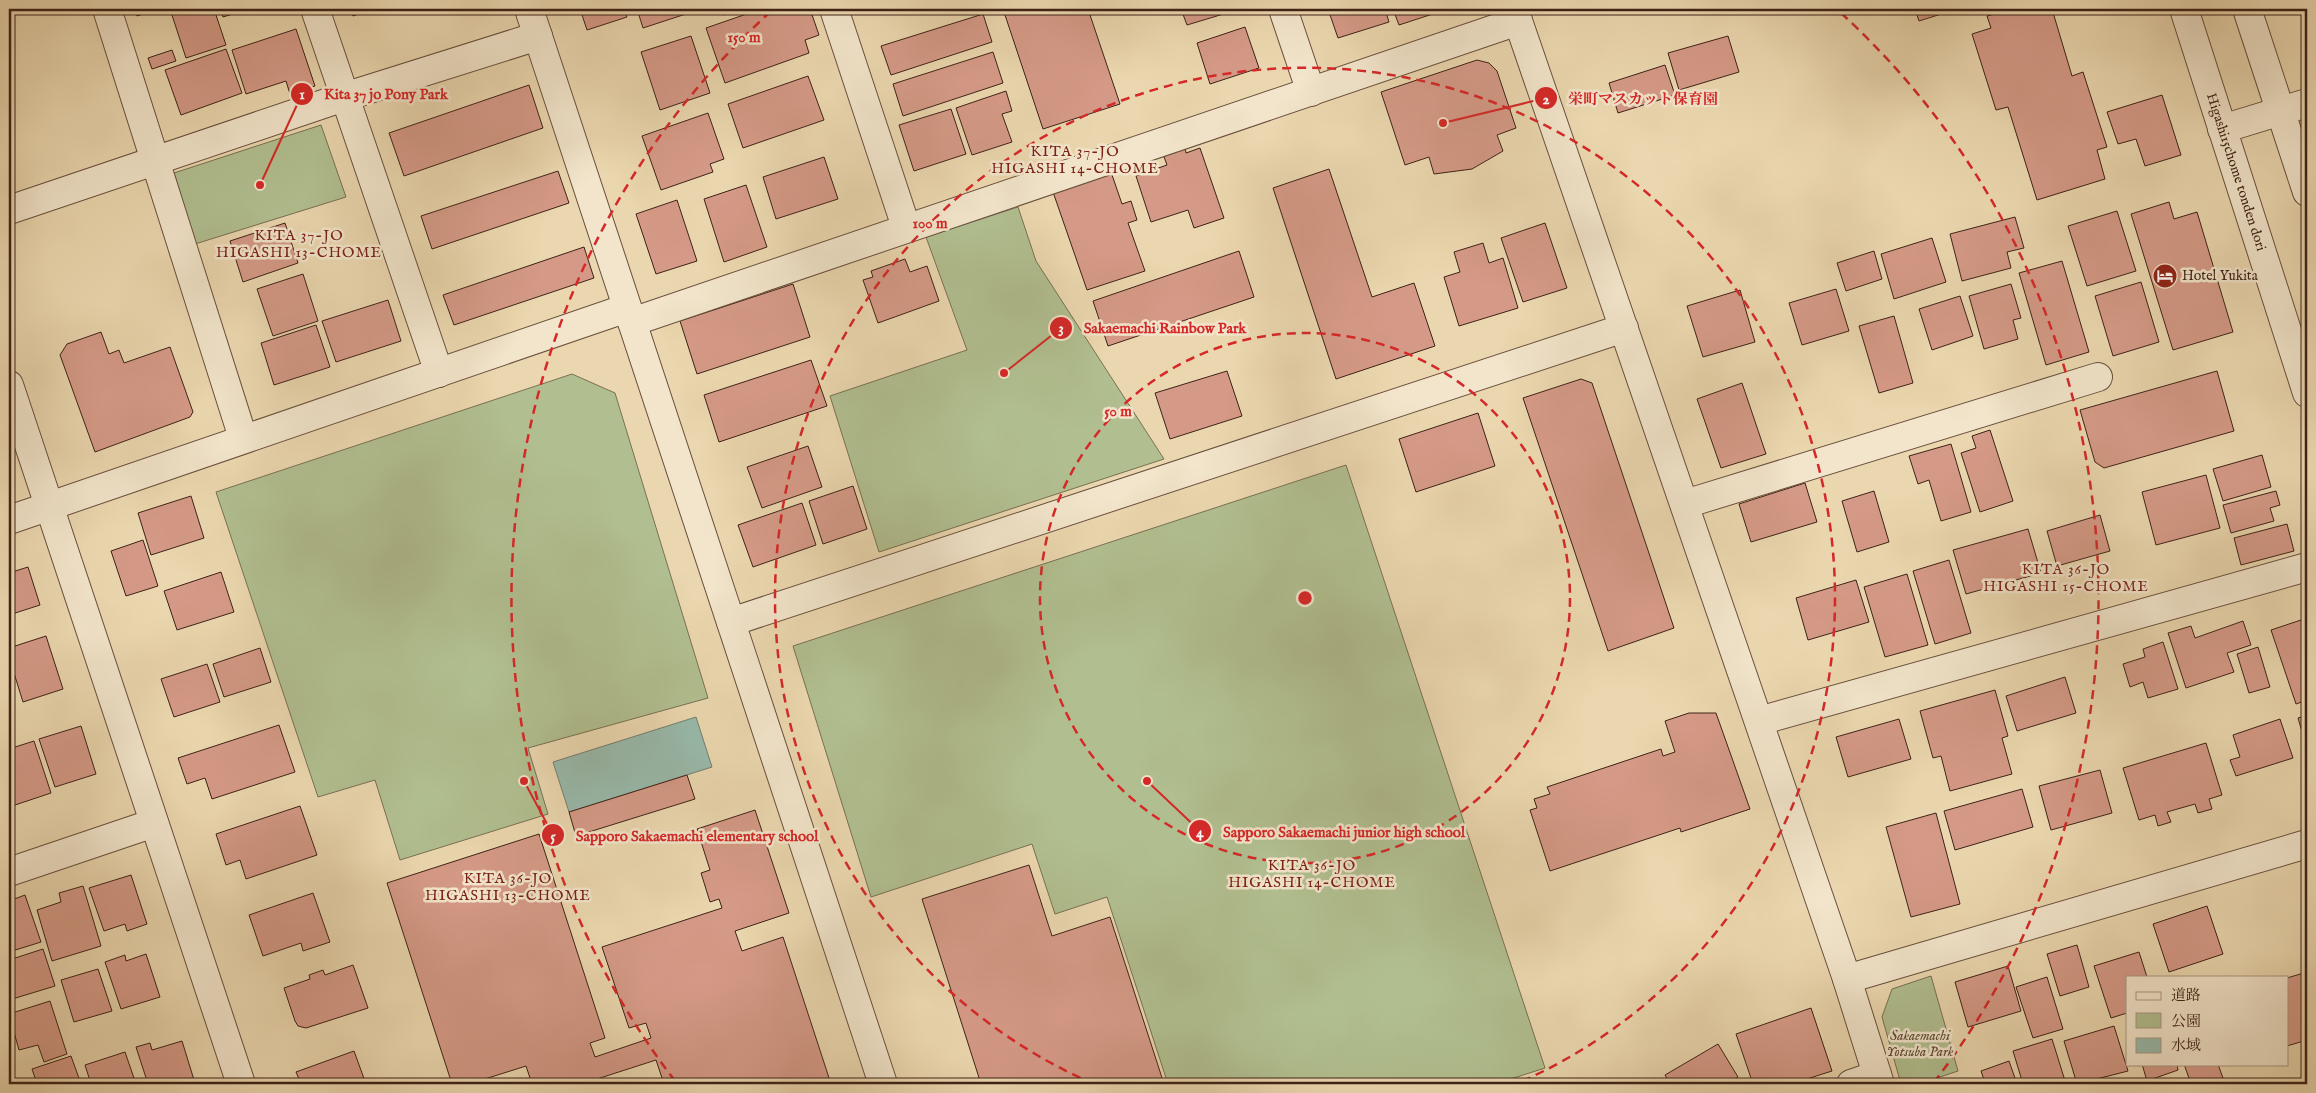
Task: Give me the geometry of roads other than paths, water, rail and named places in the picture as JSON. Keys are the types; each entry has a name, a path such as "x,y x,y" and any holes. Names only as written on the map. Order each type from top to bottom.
{"street":[{"path":"106,9 243,438"},
{"path":"315,9 439,373"},
{"path":"529,9 883,1084"},
{"path":"834,9 906,227"},
{"path":"1284,9 1311,92"},
{"name":"Higashi15chome tonden dori","path":"2184,9 2307,393"},
{"path":"2247,9 2307,192"},
{"path":"9,520 243,438 439,373 906,227 1311,92 1516,15 1879,1080 1851,1084"},
{"path":"9,210 156,162 344,97 538,36"},
{"path":"2222,129 2307,103"},
{"path":"731,622 1624,328"},
{"path":"1684,504 2098,377"},
{"path":"9,385 241,1084"},
{"path":"1758,721 2307,567"},
{"path":"9,872 154,824"},
{"path":"1846,979 2307,844"}],"water":[{"path":"696,717 712,767 569,812 553,762"}],"place":[{"name":"栄町マスカット保育園","path":"1443,123"},
{"name":"Kita 37 jo Pony Park","path":"260,185"},
{"name":"Hotel Yukita","path":"2165,276"},
{"name":"Sakaemachi Rainbow Park","path":"1004,373"},
{"name":"Sapporo Sakaemachi elementary school","path":"524,781"},
{"name":"Sapporo Sakaemachi junior high school","path":"1147,781"}],"district":[{"name":"KITA 37-JO HIGASHI 14-CHOME","path":"1075,160"},
{"name":"KITA 37-JO HIGASHI 13-CHOME","path":"299,244"},
{"name":"KITA 36-JO HIGASHI 15-CHOME","path":"2066,578"},
{"name":"KITA 36-JO HIGASHI 14-CHOME","path":"1312,874"},
{"name":"KITA 36-JO HIGASHI 13-CHOME","path":"508,886"}],"park label":[{"name":"Sakaemachi Yotsuba Park","path":"1920,1044"}]}
